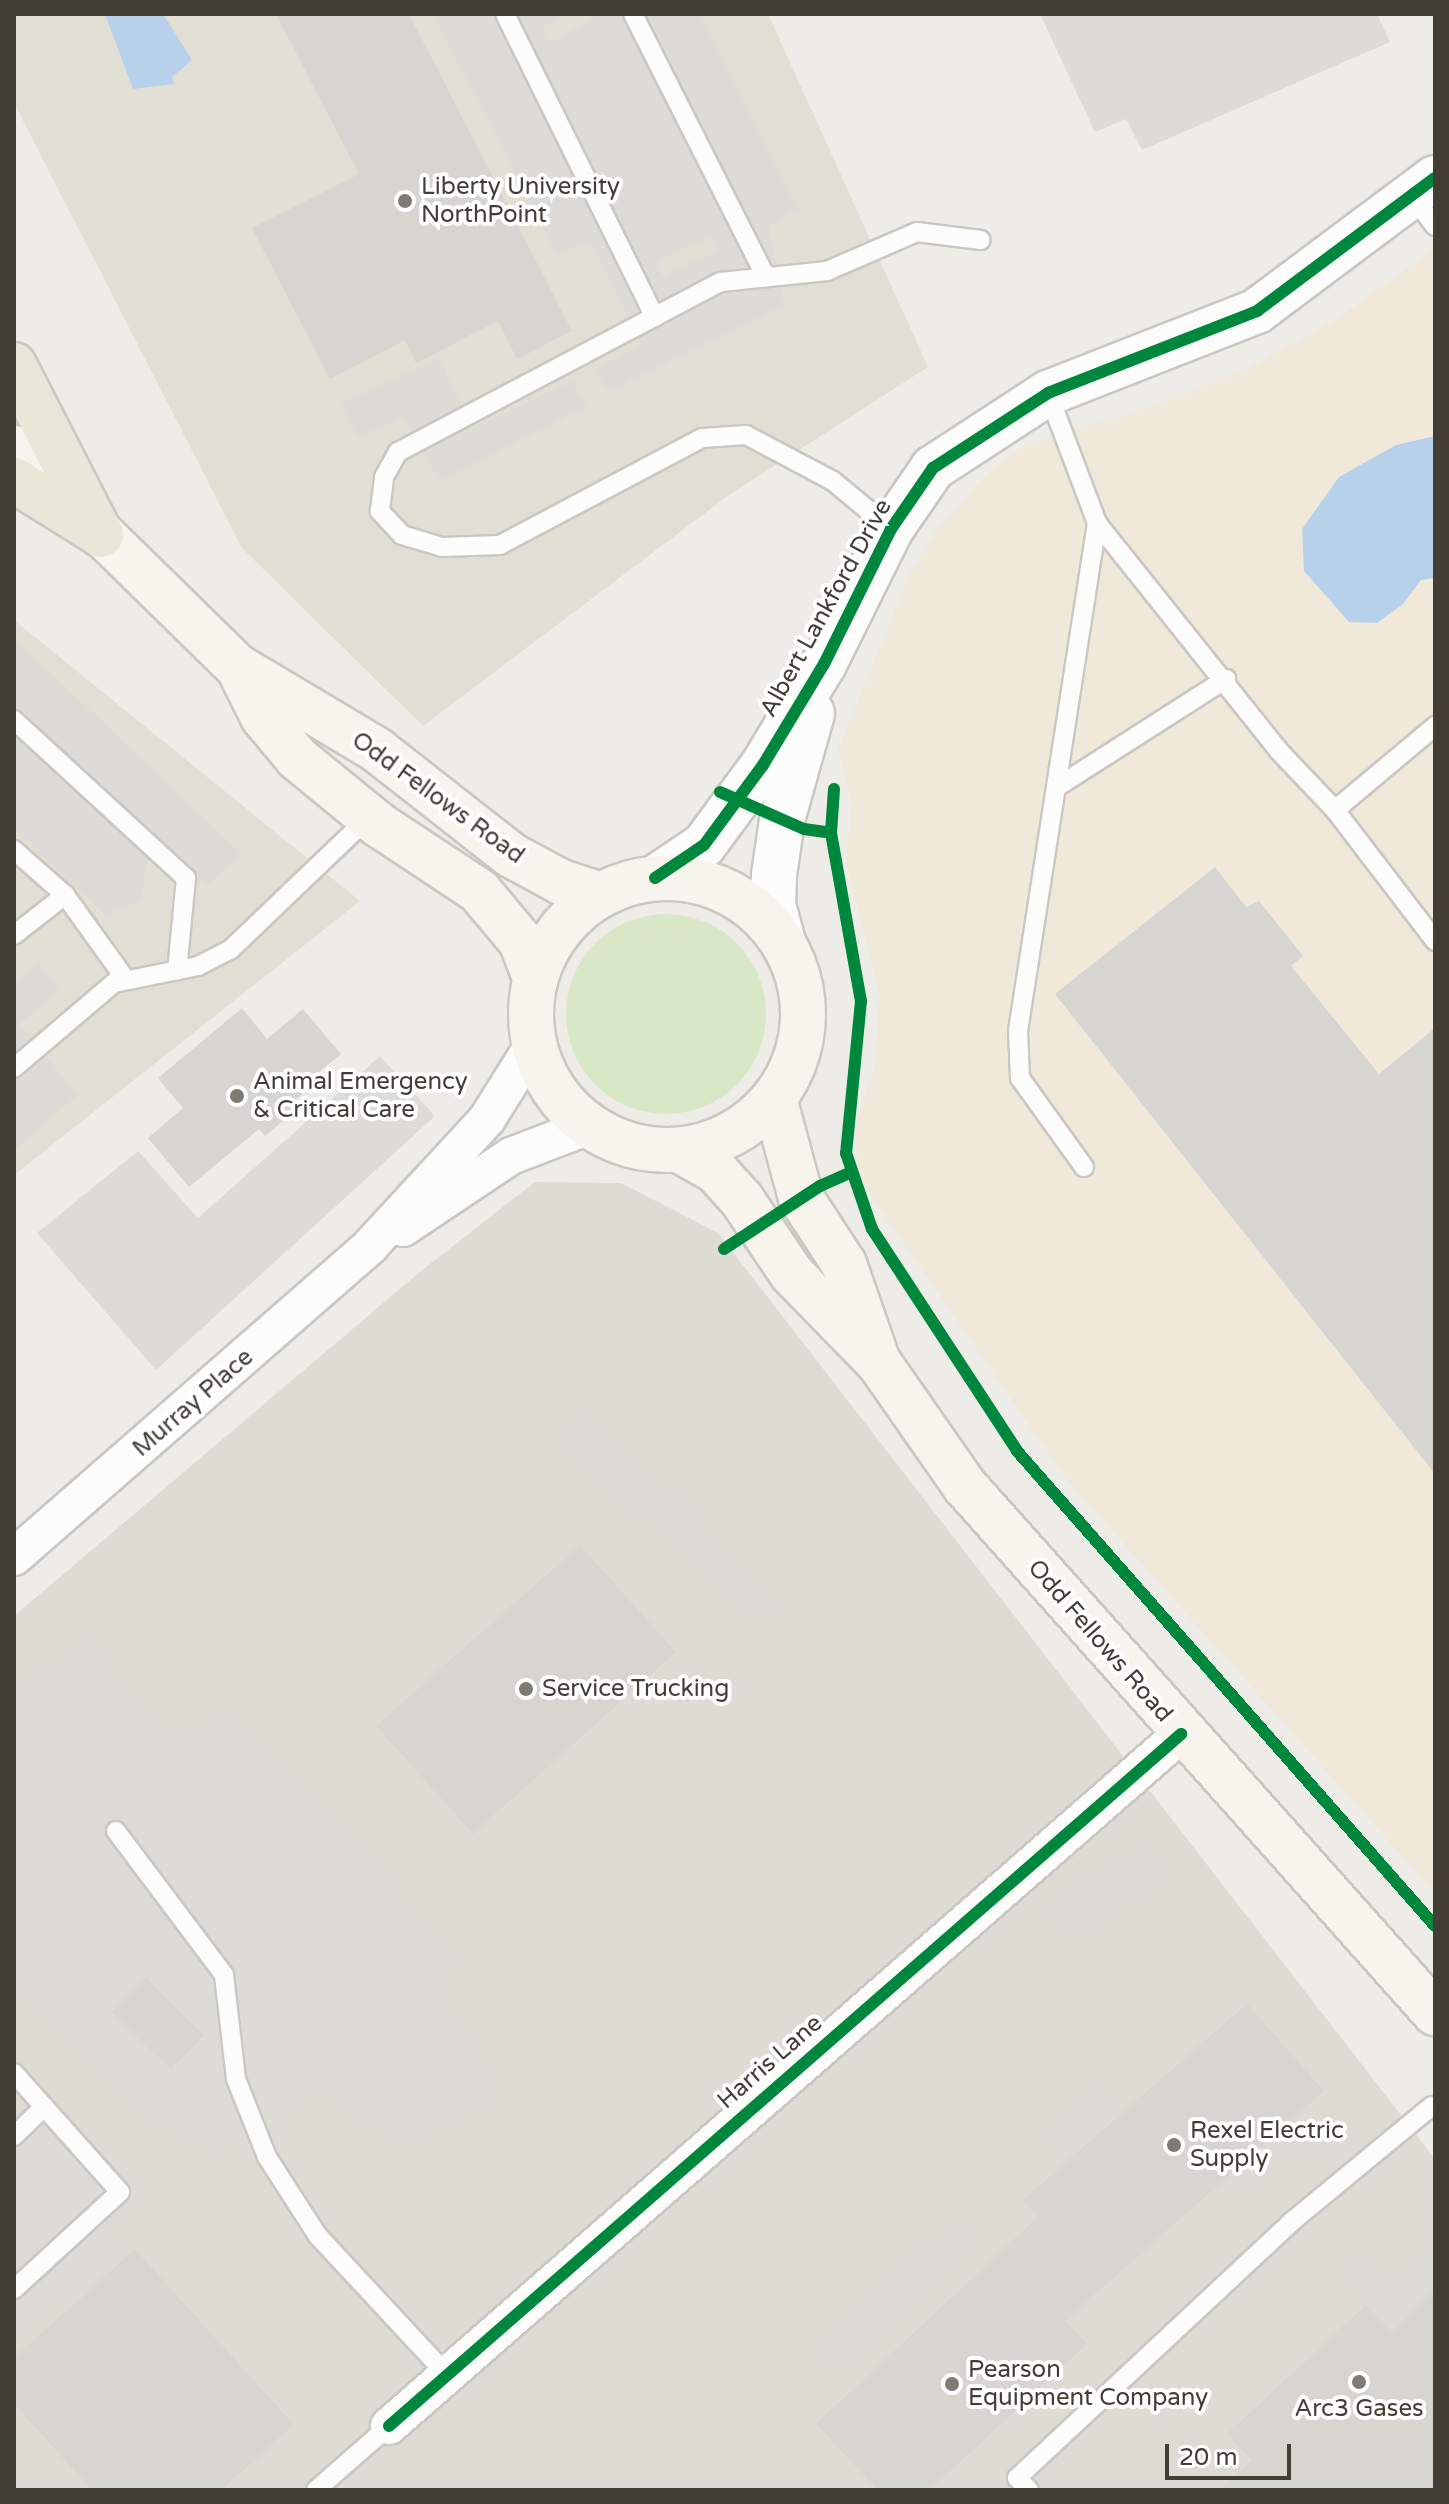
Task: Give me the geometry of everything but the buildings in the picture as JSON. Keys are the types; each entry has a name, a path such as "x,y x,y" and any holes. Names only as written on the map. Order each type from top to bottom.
{"highway":[{"path":"14,365 101,535"},
{"path":"14,480 101,535"}],"main road":[{"name":"Odd Fellows Road","path":"14,448 238,667 377,750 511,855 561,882 601,895"},
{"name":"Odd Fellows Road","path":"238,667 263,717 297,758 369,817 479,891 521,941 535,978"},
{"path":"655,878 721,888 766,920 783,942 795,967 803,1021 799,1049 774,1098 732,1134 679,1150 618,1141 589,1126 564,1104 534,1044 530,1012 535,978 566,920 601,895 655,878"},
{"name":"Odd Fellows Road","path":"774,1098 801,1198 844,1264 879,1363"},
{"name":"Odd Fellows Road","path":"679,1150 716,1171 792,1274 879,1363 964,1485 1181,1734 1435,2012"}],"street":[{"name":"Albert Lankford Drive","path":"655,878 704,845 763,765 824,664 891,529 933,468 1048,393 1257,311 1428,200"},
{"name":"Albert Lankford Drive","path":"783,942 773,905 780,833 824,664"},
{"name":"Murray Place","path":"14,1557 370,1246 487,1119 534,1044"},
{"name":"Murray Place","path":"370,1246 414,1223 511,1156 589,1126"},
{"name":"Harris Lane","path":"389,2426 1181,1734"}],"lane":[{"path":"505,14 655,317"},
{"path":"633,14 766,277"},
{"path":"891,529 833,481 746,435 702,438 500,545 442,547 402,535 380,511 384,477 398,452 721,282 827,271 917,232 980,240"},
{"path":"1048,393 1097,523 1226,679 1279,751 1335,810 1435,941"},
{"path":"1084,1167 1020,1078 1018,1031 1097,523"},
{"path":"1057,787 1226,679"},
{"path":"14,720 186,878 177,971"},
{"path":"1335,810 1435,726"},
{"path":"14,1068 114,983 177,971 231,949 369,817"},
{"path":"14,850 65,895 126,980"},
{"path":"14,935 65,895"},
{"path":"116,1831 224,1975 236,2079 267,2157 318,2236 447,2375"},
{"path":"14,2073 120,2192 14,2289"},
{"path":"1029,2490 1017,2478 1290,2223 1432,2106"},
{"path":"14,2136 44,2107"},
{"path":"316,2490 389,2426"}],"shaded area":[{"path":"14,14 768,14 928,367 729,495 423,726 242,548 14,103"},
{"path":"433,14 570,14 542,27 550,43 601,14 700,14 797,208 769,226 784,305 608,392 595,370 641,344 591,241 557,255","holes":["712,235 719,250 663,277 656,262"]},
{"path":"1040,14 1377,14 1390,42 1142,150 1126,119 1095,132"},
{"path":"1435,248 1435,1893 1067,1480 871,1196 857,1162 856,1129 875,1064 880,992 846,863 852,801 838,750 908,577 936,530 991,470 1024,445 1155,406 1247,369 1334,321"},
{"path":"439,357 472,429 572,381 587,407 440,481 403,416 358,438 341,404"},
{"path":"14,620 360,901 14,1175"},
{"path":"14,638 242,854 207,885 161,843 147,860 141,900 105,915 14,829"},
{"path":"39,962 59,991 19,1024 78,1095 14,1150 14,984"},
{"path":"380,1056 435,1116 156,1370 37,1233 138,1151 198,1218"},
{"path":"535,1182 621,1183 718,1233 1435,2159 1435,2490 14,2490 14,1616 421,1271"},
{"path":"585,1415 654,1490 676,1494 780,1607 744,1620 646,1512 633,1519 556,1439"},
{"path":"87,1639 170,1743 234,1712 455,1952 443,1993 501,2094 398,2150 327,2088 222,2152 182,2142 107,2078 14,1983 14,1694"},
{"path":"1144,1841 1170,1876 1067,1943 1042,1906"},
{"path":"1097,2085 1119,2110 1065,2158 1043,2133"},
{"path":"40,2124 92,2181 77,2193 131,2249 77,2298 68,2289 14,2337 14,2148"},
{"path":"959,2214 983,2239 839,2375 815,2349"},
{"path":"1435,2242 1435,2288 1391,2329 1341,2273 1364,2250 1394,2280"}],"green space":[{"path":"666,914 704,922 737,943 758,976 766,1014 758,1052 737,1085 704,1106 666,1114 628,1106 595,1085 574,1052 566,1014 574,976 595,943 628,922"}],"water":[{"path":"105,14 163,14 192,60 172,77 174,84 133,89"},
{"path":"1435,436 1435,578 1421,580 1403,604 1377,623 1349,622 1304,571 1302,529 1339,477 1396,445"}],"cycle path":[{"path":"655,878 704,845 763,765 824,664 891,529 933,468 1048,393 1257,311 1435,178"},
{"path":"834,789 831,833 861,1001 846,1153 872,1229 1017,1451 1435,1926"},
{"path":"720,792 804,829 831,833"},
{"path":"724,1249 820,1186 849,1173"},
{"path":"389,2426 1181,1734"}],"place":[{"name":"Liberty University NorthPoint","path":"405,201"},
{"name":"Animal Emergency & Critical Care","path":"237,1096"},
{"name":"Service Trucking","path":"526,1689"},
{"name":"Rexel Electric Supply","path":"1174,2145"},
{"name":"Arc3 Gases","path":"1359,2382"},
{"name":"Pearson Equipment Company","path":"952,2384"}]}
